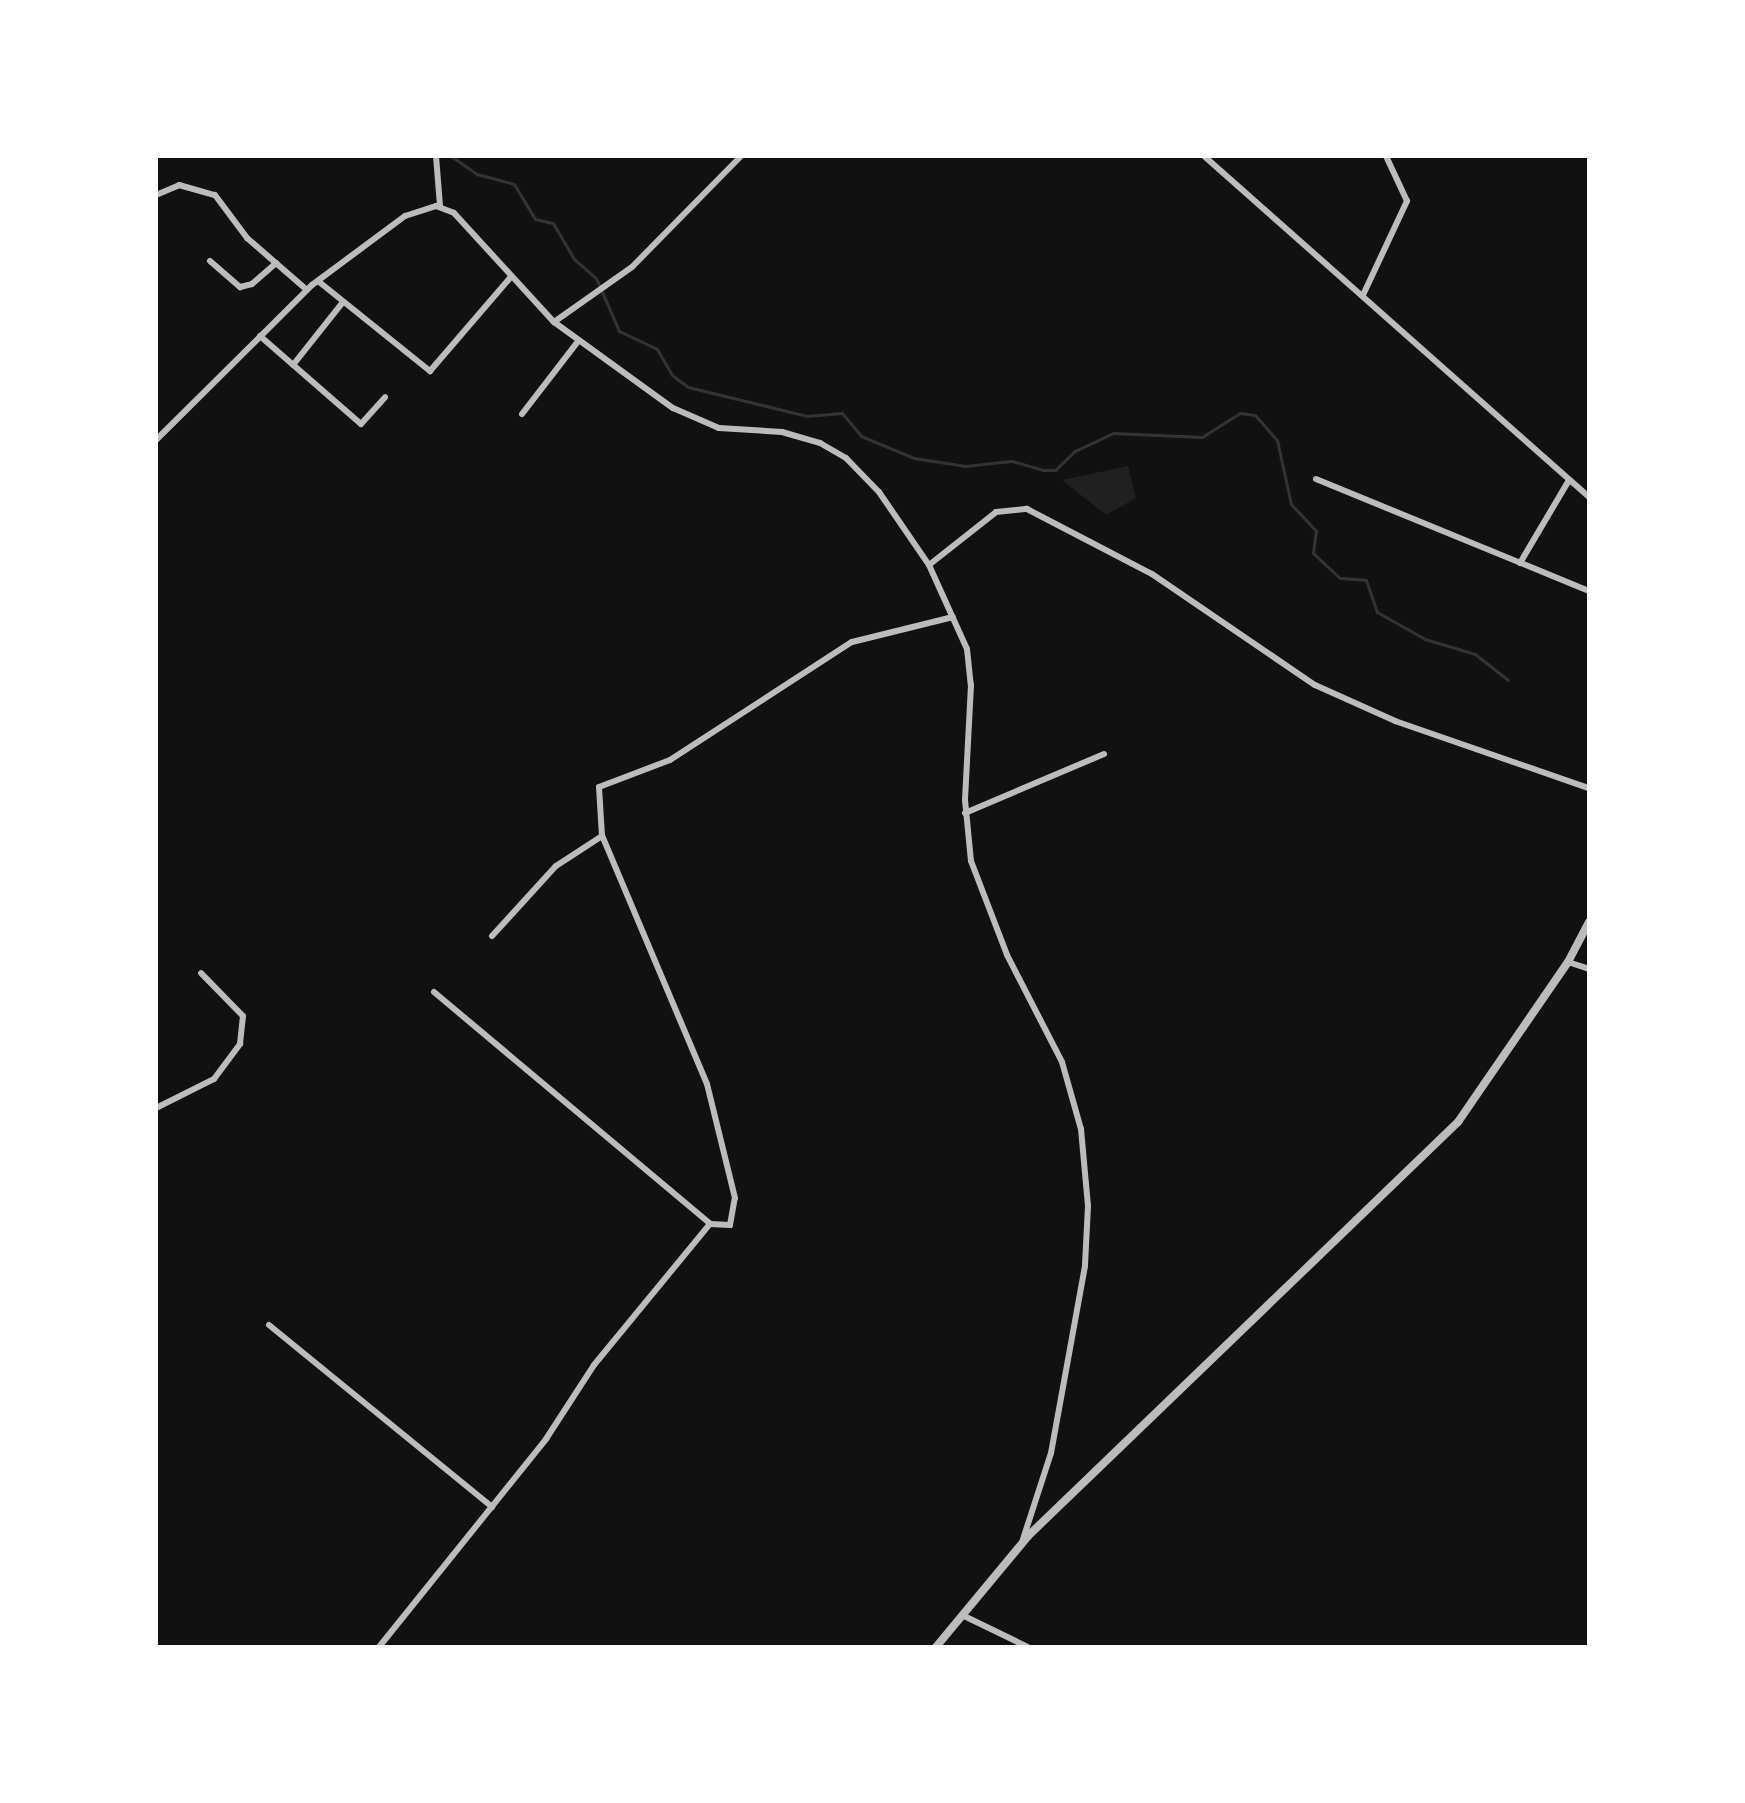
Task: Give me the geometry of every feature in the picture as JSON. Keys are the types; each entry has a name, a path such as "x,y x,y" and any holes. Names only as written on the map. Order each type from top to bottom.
{"street":[{"path":"554,322 606,288 642,258 741,156"},
{"path":"1204,156 1589,497"},
{"path":"1363,295 1407,201 1386,156"},
{"path":"436,157 440,206"},
{"path":"156,195 179,185 215,195 247,238 307,290"},
{"path":"156,440 307,290 405,216 440,206 454,213 510,278 554,322 695,421 732,430 789,434 834,450 879,492 929,565 953,617 971,674 965,813 975,876 1066,1072 1085,1159 1087,1239 1070,1356 1049,1463 1022,1542"},
{"path":"210,261 240,287 252,284 276,263"},
{"path":"318,281 430,371 510,278"},
{"path":"293,365 343,302"},
{"path":"260,336 361,424 385,397"},
{"path":"522,414 579,340"},
{"path":"1316,479 1589,591"},
{"path":"1520,563 1569,480"},
{"path":"929,565 996,512 1027,509 1152,574 1315,685 1395,721 1589,788"},
{"path":"434,992 710,1224 730,1225 736,1208 707,1084 602,836 598,792 604,783 670,760 852,642 953,617"},
{"path":"965,813 1104,754"},
{"path":"492,936 556,866 602,836"},
{"path":"936,1647 1022,1542 1451,1130 1568,962 1589,922"},
{"path":"1568,962 1589,969"},
{"path":"156,1108 214,1079 233,1059 241,1040 243,1016 201,973"},
{"path":"379,1647 492,1507 594,1365 710,1224"},
{"path":"269,1325 492,1507"},
{"path":"962,1615 1028,1647"}],"shaded area":[{"path":"1128,466 1136,498 1106,515 1062,480"}],"waterway":[{"path":"410,156 416,156"},
{"path":"451,156 477,174 514,184 535,219 553,223 574,259 596,278 619,331 657,349 672,375 688,387 807,416 842,413 861,436 914,458 965,466 1012,461 1043,470 1055,470 1075,451 1113,433 1202,437 1240,413 1255,415 1277,440 1291,504 1316,531 1313,553 1340,578 1366,580 1377,612 1425,639 1475,654 1508,680"}]}
